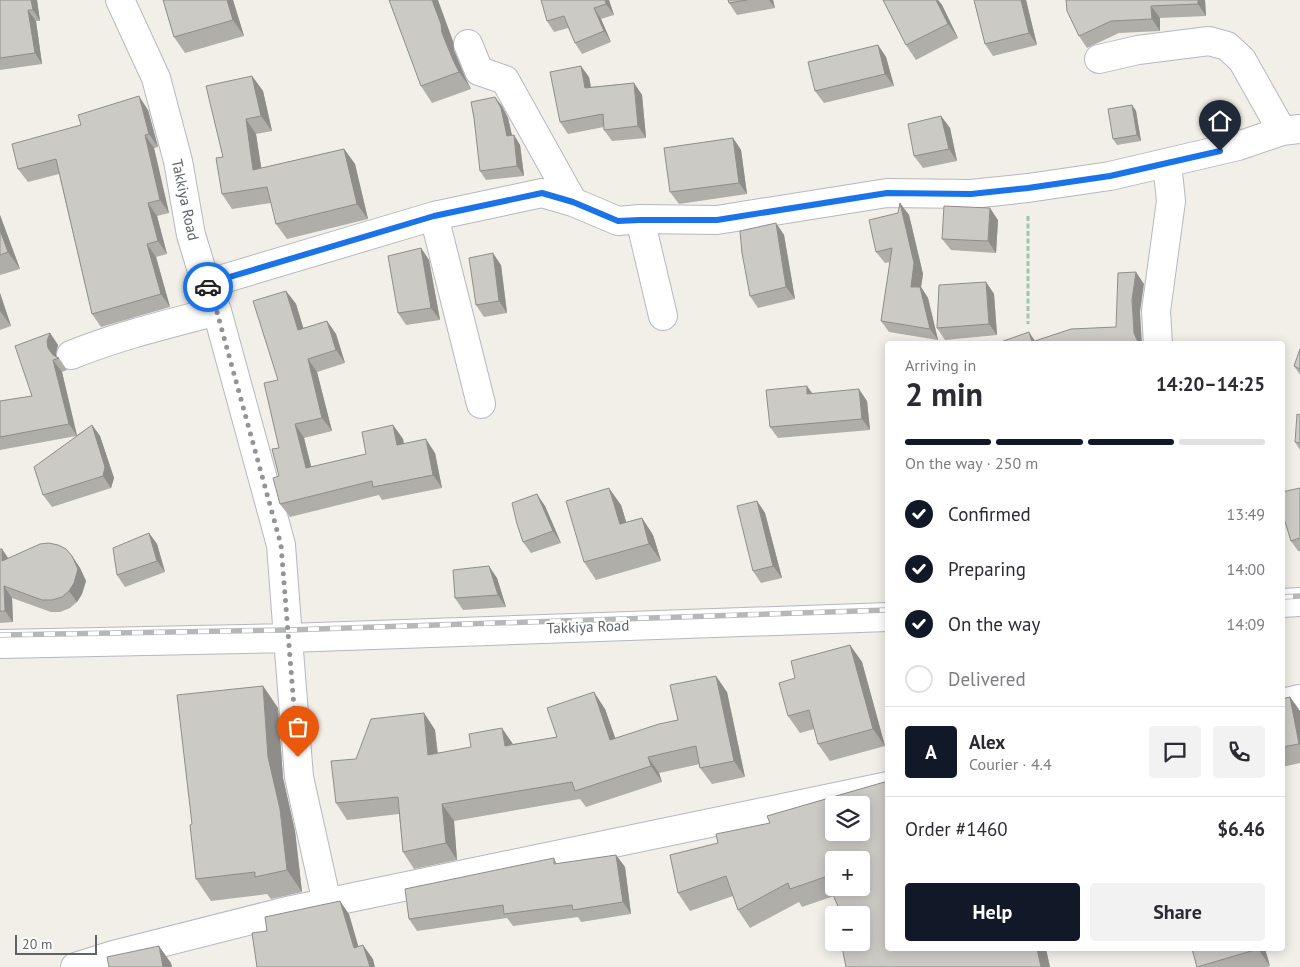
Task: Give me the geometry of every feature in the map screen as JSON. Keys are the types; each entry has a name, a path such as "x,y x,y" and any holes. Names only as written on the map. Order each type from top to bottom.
{"street":[{"name":"Takkiya Road","path":"128,3 156,78 178,161 191,235 217,312 281,545 299,777 327,903"},
{"path":"206,284 434,216 542,193 573,202 618,221 717,220 887,193 971,194 1110,176 1238,146 1291,130 1242,60 1227,46 1209,41 1138,50 1099,59"},
{"path":"468,44 479,71 505,80 573,202"},
{"path":"1158,341 1156,311 1171,201 1167,163"},
{"path":"434,216 481,404"},
{"path":"640,220 663,316"},
{"path":"71,355 146,330 217,312"},
{"path":"1285,603 1300,602"},
{"name":"Takkiya Road","path":"288,638 885,617"},
{"path":"0,644 288,638"},
{"path":"1285,702 1300,699"},
{"path":"75,967 123,952 287,911 885,787"}],"path":[{"path":"1028,188 1028,324"}],"building":[{"path":"0,0 31,0 33,10 28,10 35,53 0,58"},
{"path":"163,0 227,0 233,20 174,37"},
{"path":"389,0 432,0 441,24 442,33 459,72 421,86"},
{"path":"541,0 605,0 606,4 594,8 604,31 575,43 564,16 547,21"},
{"path":"728,0 747,0 729,3"},
{"path":"883,0 936,0 948,24 906,45"},
{"path":"974,0 1021,0 1029,33 985,44"},
{"path":"1066,0 1198,0 1198,4 1151,6 1152,19 1111,21 1079,36 1067,11"},
{"path":"878,45 885,74 815,91 808,62"},
{"path":"581,66 585,88 634,83 638,126 604,130 603,114 560,122 550,72"},
{"path":"252,76 261,116 246,119 253,170 344,149 357,204 276,224 267,187 222,194 216,158 223,157 206,86"},
{"path":"139,96 149,134 145,135 160,200 148,203 158,241 147,244 161,294 92,314 56,159 18,169 12,144 81,125 78,115"},
{"path":"495,97 501,108 507,136 514,135 517,166 480,171 471,102"},
{"path":"1132,105 1137,135 1113,139 1108,109"},
{"path":"941,116 949,149 914,156 908,124"},
{"path":"733,138 739,183 670,192 664,148"},
{"path":"900,203 914,263 911,287 920,287 930,329 881,321 892,248 876,252 869,220 898,213"},
{"path":"944,206 990,208 988,241 942,239"},
{"path":"776,223 786,287 750,296 740,231"},
{"path":"0,230 8,252 0,255"},
{"path":"421,248 431,308 398,313 388,256"},
{"path":"493,253 499,301 476,305 469,258"},
{"path":"1136,272 1132,300 1134,333 1138,341 1035,341 1071,329 1116,327 1118,273"},
{"path":"986,282 989,324 937,328 939,285"},
{"path":"286,291 298,330 327,321 336,350 308,359 322,418 295,424 306,468 366,454 362,432 393,425 397,445 426,439 433,475 373,487 372,481 280,504 273,478 279,476 272,449 279,448 264,383 278,380 253,301"},
{"path":"1029,332 1032,341 1004,341"},
{"path":"50,333 47,341 48,348 53,355 59,358 53,360 69,424 0,437 0,401 32,396 15,346"},
{"path":"1300,349 1300,369 1294,366"},
{"path":"807,386 807,394 859,389 862,419 770,427 766,390"},
{"path":"1297,414 1300,415 1300,443 1295,442"},
{"path":"92,425 105,467 103,476 43,495 34,467"},
{"path":"609,488 620,524 642,518 649,544 584,562 566,501"},
{"path":"1300,488 1300,538 1291,541 1285,522 1285,491"},
{"path":"537,494 553,531 523,542 512,503"},
{"path":"757,501 773,566 753,571 737,506"},
{"path":"149,533 157,561 117,575 113,548"},
{"path":"49,543 66,549 72,556 78,569 74,583 69,591 62,597 42,600 4,586 5,611 0,611 0,549 2,549 2,561 40,544"},
{"path":"489,566 498,595 455,598 453,570"},
{"path":"850,645 873,729 818,744 809,710 788,716 779,683 795,678 791,661"},
{"path":"716,676 734,761 700,768 696,746 648,757 651,766 575,791 572,782 442,804 446,843 403,852 398,797 336,803 331,761 356,759 371,719 424,713 428,755 471,747 469,734 502,728 505,746 557,737 547,708 594,692 610,740 659,724 678,720 670,685"},
{"path":"263,686 268,757 280,809 287,870 255,877 255,872 196,879 190,825 192,824 177,695"},
{"path":"1290,697 1299,744 1285,746 1285,698"},
{"path":"885,782 885,951 1037,951 1041,967 846,967 843,951 870,951 870,906 838,906 834,896 870,896 870,851 825,851 825,877 790,889 788,883 738,910 726,876 678,893 670,855 718,843 716,834 770,823 767,816 825,799 825,841 870,841 870,796 836,796"},
{"path":"616,855 623,902 573,910 572,905 504,914 503,905 409,919 405,889 554,858 554,864"},
{"path":"340,901 354,948 363,945 370,967 257,967 252,933 267,931 265,917"},
{"path":"159,946 163,967 109,967 107,957"},
{"path":"1193,951 1251,951 1197,967"}],"railway":[{"path":"1285,597 1300,596"},
{"path":"0,635 288,630 885,610"}],"way so far":[{"path":"208,287 217,312 281,545 298,757"}],"route":[{"path":"208,287 206,284 434,216 542,193 573,202 618,221 717,220 887,193 971,194 1028,188 1110,176 1220,151"}]}
